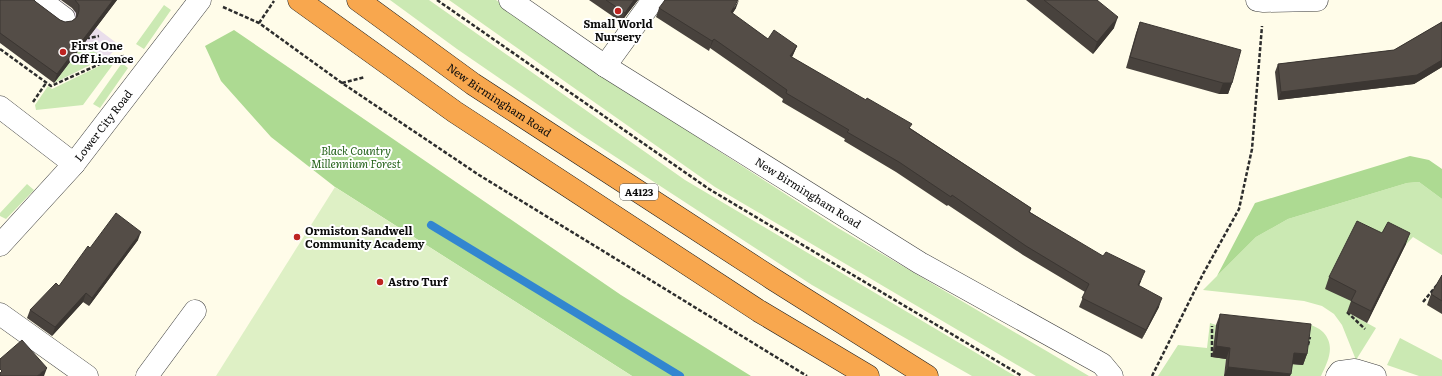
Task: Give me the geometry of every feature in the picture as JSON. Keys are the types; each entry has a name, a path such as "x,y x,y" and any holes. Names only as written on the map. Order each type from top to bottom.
{"highway":[{"path":"299,0 455,112 759,311 868,376"},
{"name":"New Birmingham Road","path":"358,0 473,84 766,275 927,376"}],"street":[{"path":"40,0 64,18"},
{"name":"Lower City Road","path":"0,245 74,164 200,0"},
{"name":"New Birmingham Road","path":"510,0 605,66 920,263 1102,364 1112,376"},
{"path":"605,66 652,0"},
{"path":"1260,1 1317,0"},
{"path":"0,107 74,164"},
{"path":"147,376 195,311"},
{"path":"0,314 87,376"},
{"path":"1337,376 1340,372 1355,370 1375,376"}],"path":[{"path":"259,24 275,0"},
{"path":"437,0 709,189 1022,376"},
{"path":"1152,376 1203,274 1239,210 1252,149 1260,1"},
{"path":"221,6 259,24 342,83 479,175 807,376"},
{"path":"80,35 89,38 99,36"},
{"path":"0,49 51,86 111,59 124,56"},
{"path":"32,107 46,83"},
{"path":"1423,302 1437,285"},
{"path":"1346,312 1365,329"},
{"path":"1212,326 1212,357"},
{"path":"1306,351 1310,337"}],"shaded area":[{"path":"18,0 60,0 119,45 110,55 54,83 81,46"}],"green space":[{"path":"390,0 429,0 685,180 1015,376 972,376 812,285 582,135 457,49"},
{"path":"449,0 496,0 550,39 838,228 1089,376 1036,376 715,187"},
{"path":"164,5 171,10 144,49 136,44"},
{"name":"Black Country Millennium Forest","path":"234,30 621,295 751,376 632,376 335,187 271,137 221,81 205,46"},
{"path":"81,46 106,57 54,83"},
{"path":"117,59 83,105 36,110 35,105 48,86 52,89"},
{"path":"122,63 128,68 100,108 93,104"},
{"path":"1410,156 1429,160 1442,169 1442,199 1419,182 1407,183 1288,219 1256,237 1217,276 1255,203"},
{"path":"1419,182 1442,199 1442,255 1413,237 1352,302 1347,312 1376,328 1356,360 1342,325 1334,314 1322,306 1304,301 1203,290 1256,237 1288,219 1407,183"},
{"path":"27,184 34,190 6,219 0,216 0,213"},
{"name":"Astro Turf","path":"335,187 632,376 216,376"},
{"path":"1210,323 1216,325 1212,357 1226,359 1224,376 1158,376 1178,345 1207,348"},
{"path":"1309,324 1318,328 1327,337 1330,354 1326,365 1321,376 1288,376 1290,364 1303,365"},
{"path":"1400,338 1442,360 1442,376 1419,376 1387,365"}],"building":[{"path":"0,0 34,0 60,20 65,22 72,21 77,17 79,5 75,0 113,0 57,74 0,33"},
{"path":"606,0 634,0 625,13"},
{"path":"665,0 738,0 731,12 768,39 774,30 797,46 790,56 866,100 867,98 912,124 909,128 1031,208 1029,212 1103,256 1106,252 1145,271 1138,285 1162,298 1146,330 1082,298 1089,284 1026,246 952,195 951,197 899,162 847,132 849,130 786,93 787,90 714,39 712,41 659,8"},
{"path":"1044,0 1097,0 1118,17 1097,42"},
{"path":"1140,22 1241,50 1232,83 1223,83 1130,57"},
{"path":"1442,22 1442,60 1417,75 1281,92 1278,64 1394,50"},
{"path":"116,213 141,232 92,298 86,293 55,327 30,310 56,283 59,286 88,246 90,248"},
{"path":"1357,221 1382,233 1388,222 1410,233 1371,311 1351,301 1356,291 1329,277"},
{"path":"1442,275 1442,301 1431,294"},
{"path":"1220,314 1311,324 1307,354 1294,353 1291,374 1228,367 1230,348 1216,346"},
{"path":"22,340 47,368 37,376 0,376 2,371 0,369 0,359"}],"waterway":[{"path":"431,225 680,376"}],"place":[{"name":"Small World Nursery","path":"618,11"},
{"name":"First One Off Licence","path":"63,52"},
{"name":"Ormiston Sandwell Community Academy","path":"297,237"},
{"name":"Astro Turf","path":"380,282"}]}
